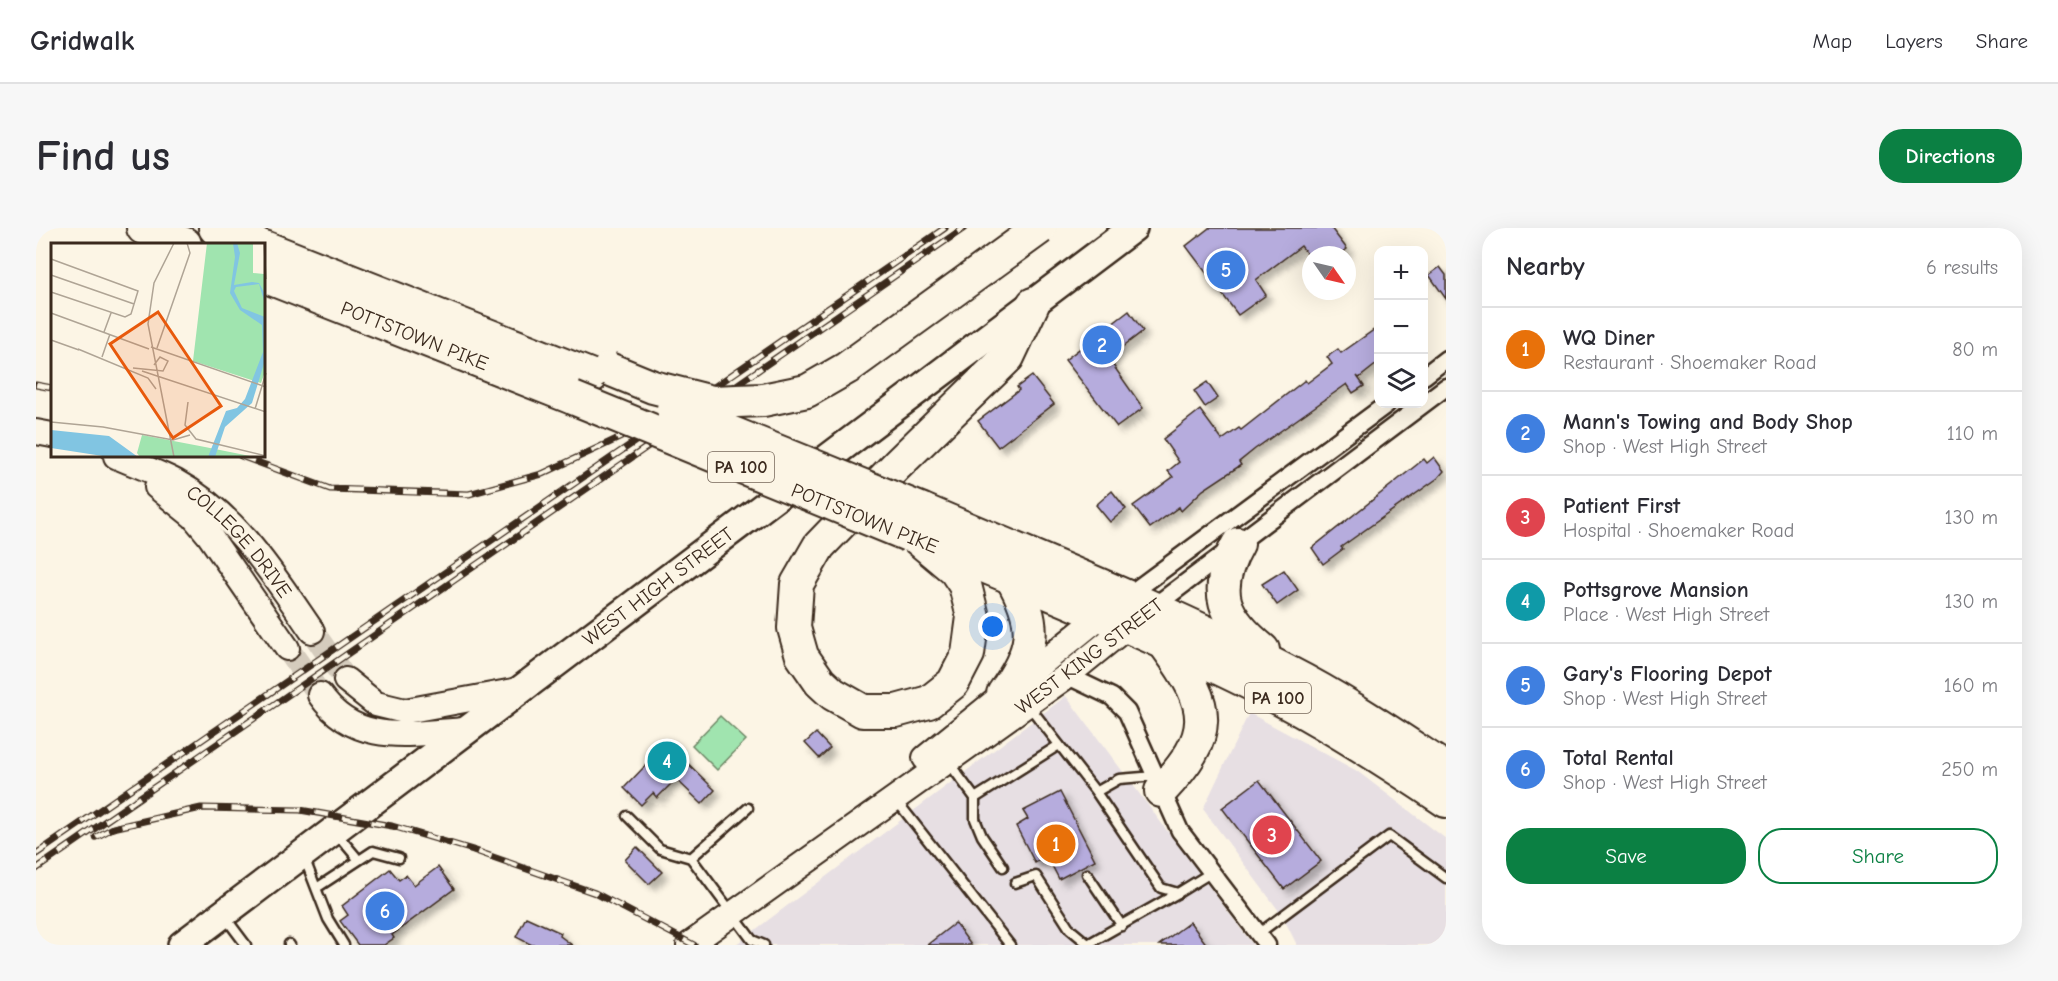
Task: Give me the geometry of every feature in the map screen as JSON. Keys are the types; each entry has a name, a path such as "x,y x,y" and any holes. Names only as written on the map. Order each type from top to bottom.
{"highway":[{"path":"143,228 182,243"},
{"path":"215,228 254,243"},
{"path":"591,381 653,387 712,402 763,400 807,391 847,368 1040,228"},
{"name":"POTTSTOWN PIKE","path":"266,248 494,338 591,381 916,528 1011,577 1268,693 1389,762 1446,801"},
{"name":"POTTSTOWN PIKE","path":"266,277 591,381"},
{"path":"916,528 955,570 965,585 973,617 968,654 953,684 928,702 896,711 863,711 833,694 820,682 802,656 794,628 797,584 819,546 897,465 1008,357 1033,304"},
{"name":"POTTSTOWN PIKE","path":"916,528 1139,602 1289,672 1379,725 1446,769"},
{"path":"1238,544 1225,572 1223,593 1226,611 1244,634 1289,672"},
{"path":"1011,577 1026,606 1031,636 1015,698"},
{"path":"1158,784 1192,753 1202,717 1196,689 1166,646"}],"main road":[{"name":"WEST HIGH STREET","path":"182,945 1133,228"},
{"path":"36,432 51,435"},
{"name":"COLLEGE DRIVE","path":"119,458 194,518 210,535 287,648"},
{"name":"COLLEGE DRIVE","path":"122,458 177,482 223,518 255,550 312,631"},
{"name":"WEST KING STREET","path":"689,945 1139,602"},
{"name":"WEST KING STREET","path":"740,907 947,760 1015,698 1066,675 1112,622"},
{"path":"346,680 376,704 405,711 519,690"},
{"path":"320,695 340,719 364,730 404,734 466,730"}],"street":[{"path":"1428,373 1446,359"},
{"name":"WEST KING STREET","path":"1139,602 1238,544 1446,387"},
{"name":"WEST KING STREET","path":"1139,602 1382,408"},
{"path":"1066,675 1112,697 1127,711 1180,831 1262,939"}],"lane":[{"path":"1015,698 1059,745 1096,792 1161,888 1178,893"},
{"path":"975,798 1059,745"},
{"path":"947,760 975,798 975,819 982,836 1003,867"},
{"path":"1096,792 1119,779 1158,784"},
{"path":"894,798 1010,945"},
{"path":"691,858 748,808"},
{"path":"627,816 660,849 691,858 740,907 752,940 764,945"},
{"path":"334,830 358,859"},
{"path":"1262,939 1389,836 1446,878"},
{"path":"318,887 358,859 374,851 399,858"},
{"path":"303,854 318,887 328,919 344,945"},
{"path":"1015,883 1036,876 1070,929 1088,944 1212,872"},
{"path":"1087,874 1122,926"},
{"path":"223,914 246,945"}],"shaded area":[{"path":"1066,696 1253,945 735,945"},
{"path":"1249,713 1357,771 1446,839 1446,945 1297,945 1282,915 1203,809"}],"green space":[{"path":"720,716 746,740 717,770 692,745"}],"building":[{"path":"1209,228 1331,228 1345,246 1301,246 1256,280 1266,295 1238,315 1186,246"},
{"path":"1440,267 1446,275 1446,299 1429,275"},
{"path":"1129,311 1143,331 1108,358 1143,408 1117,427 1065,360"},
{"path":"1374,330 1374,366 1359,378 1357,376 1364,386 1353,393 1347,384 1255,449 1239,462 1241,465 1203,490 1181,511 1179,507 1150,528 1133,506 1173,477 1168,471 1179,462 1163,439 1200,410 1222,440 1239,428 1241,430 1305,380 1307,383 1332,364 1327,357 1338,349 1341,353"},
{"path":"1032,376 1054,404 998,447 978,421 1019,390 1017,387"},
{"path":"1207,382 1218,398 1205,407 1194,391"},
{"path":"1434,457 1444,471 1438,478 1341,547 1343,549 1323,564 1312,548 1424,459 1427,463"},
{"path":"1112,491 1126,509 1110,522 1096,505"},
{"path":"1284,570 1298,590 1277,605 1262,584"},
{"path":"816,733 830,748 819,758 805,743"},
{"path":"667,743 715,790 702,804 676,779 657,798 653,793 641,805 624,788"},
{"path":"1259,780 1321,861 1284,889 1222,808"},
{"path":"1060,792 1095,860 1059,879 1047,856 1035,863 1016,826 1028,819 1023,811"},
{"path":"637,847 662,872 649,884 625,860"},
{"path":"438,867 454,889 392,935 394,938 384,945 358,945 340,921 348,915 342,906 390,869 399,880 406,875 414,885"},
{"path":"526,917 561,933 560,936 572,945 532,945 516,937"},
{"path":"1190,922 1207,945 1159,945"},
{"path":"955,923 971,945 927,945"}],"tunnel":[{"path":"312,631 346,680"},
{"path":"287,648 320,695"}],"railway":[{"path":"36,854 945,228"},
{"path":"36,869 964,228"},
{"path":"36,385 51,388"},
{"path":"246,458 330,489 469,494 542,474 649,424"},
{"path":"96,837 113,828 201,808 300,810 392,826 473,850 595,893 694,945"}],"place":[{"name":"Gary's Flooring Depot","path":"1226,270"},
{"name":"Mann's Towing and Body Shop","path":"1102,345"},
{"name":"Pottsgrove Mansion","path":"667,761"},
{"name":"Patient First","path":"1272,835"},
{"name":"WQ Diner","path":"1056,844"},
{"name":"Total Rental","path":"385,911"}]}
